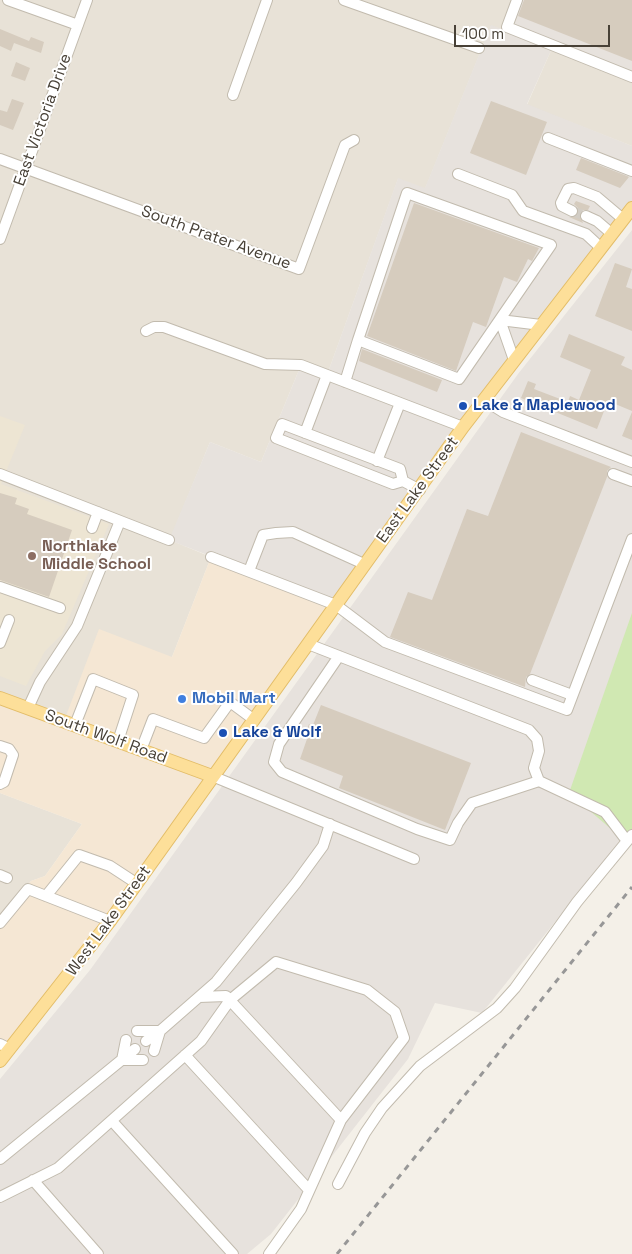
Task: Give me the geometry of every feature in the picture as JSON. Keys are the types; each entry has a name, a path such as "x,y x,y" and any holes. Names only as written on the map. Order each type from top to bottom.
{"main road":[{"name":"East Lake Street","path":"212,776 364,564 420,490 463,427 600,247 632,208"},
{"name":"South Wolf Road","path":"0,698 212,776"},
{"name":"West Lake Street","path":"0,1061 5,1046 110,921 212,776"}],"street":[{"path":"8,0 78,25"},
{"name":"East Victoria Drive","path":"0,239 87,0"},
{"path":"233,95 267,0"},
{"path":"344,0 479,48"},
{"path":"517,0 507,27 632,77"},
{"path":"548,138 632,171"},
{"name":"South Prater Avenue","path":"0,159 299,269 345,145 354,140"},
{"path":"458,174 512,196 523,211 586,234 600,247"},
{"path":"572,211 560,203 568,189 574,188 597,197 623,219"},
{"path":"346,382 358,340 407,193 551,246 459,380 358,340"},
{"path":"597,221 608,206"},
{"path":"586,216 597,221 611,233"},
{"path":"500,320 541,325"},
{"path":"500,320 514,360"},
{"path":"146,331 154,327 172,329 265,364 301,365 463,427"},
{"path":"305,433 327,375"},
{"path":"484,400 510,415 632,462"},
{"path":"377,461 400,403"},
{"path":"403,481 400,469 282,424 276,438 393,484 403,481 420,490"},
{"path":"613,474 632,481"},
{"path":"4,476 169,540"},
{"path":"92,528 98,512"},
{"path":"28,708 40,682 77,626 120,521"},
{"path":"249,571 263,535 276,533 293,532 364,564"},
{"path":"211,557 336,605 385,642 567,710 632,539"},
{"path":"0,586 60,608"},
{"path":"0,643 9,620"},
{"path":"308,644 529,730 537,739 539,752 534,768 539,781"},
{"path":"338,1184 365,1133 382,1108 420,1066 497,1008 515,988 577,902 630,838 605,812 539,781 472,803 458,823 450,840 417,829 282,772 274,762 279,744 339,656"},
{"path":"75,725 93,680 133,694 118,741"},
{"path":"532,680 572,695"},
{"path":"141,750 154,718 204,738 230,702 253,719"},
{"path":"0,746 8,749 13,755 4,782 0,784"},
{"path":"212,776 414,858"},
{"path":"146,1041 216,982 296,883 323,846 330,824"},
{"path":"46,896 80,855 110,866 136,883"},
{"path":"0,923 28,889 110,921"},
{"path":"0,1197 58,1168 201,1041 230,1000 276,962 367,990 395,1012 404,1038 341,1120 301,1209 269,1254"},
{"path":"199,997 226,996 341,1120"},
{"path":"137,1031 160,1031"},
{"path":"154,1051 160,1031"},
{"path":"122,1060 126,1040"},
{"path":"0,1158 135,1049"},
{"path":"185,1056 309,1190"},
{"path":"122,1060 144,1060"},
{"path":"112,1121 233,1254"},
{"path":"33,1180 98,1254"}],"shaded area":[{"path":"0,0 512,0 502,29 491,26 425,189 398,179 327,375 301,365 261,462 210,442 170,540 211,557 172,657 64,722 0,698"},
{"path":"512,0 632,0 632,77 553,46 527,104 632,146 632,210 336,605 169,540 210,442 261,462 301,365 327,375 398,178 425,188 491,25 502,29"},
{"path":"553,46 632,77 632,146 527,105"},
{"path":"632,230 632,826 482,1013 435,1003 408,1059 271,1234 247,1254 0,1254 0,1079 90,970 518,374"},
{"path":"0,416 25,425 1,484 109,524 62,634 45,651 26,686 0,676"},
{"path":"211,557 336,605 0,1061 0,918 31,881 45,876 82,824 0,793 0,698 64,721 99,629 172,657"},
{"path":"0,793 82,824 45,876 31,881 0,918"}],"green space":[{"path":"632,613 632,833 625,841 569,793"}],"building":[{"path":"524,0 632,0 632,61 518,16"},
{"path":"0,29 29,41 31,37 44,42 41,53 14,43 11,51 0,46"},
{"path":"16,62 30,68 25,81 11,76"},
{"path":"12,99 24,103 13,130 0,125 0,110 7,112"},
{"path":"491,101 547,122 526,175 470,153"},
{"path":"581,158 629,177 620,188 576,170"},
{"path":"576,201 590,206 588,210 582,210 580,214 583,223 569,217 575,217 578,214 578,208 574,204"},
{"path":"414,203 539,248 532,261 528,259 517,282 504,277 486,327 473,322 456,371 367,336"},
{"path":"615,263 632,269 626,287 632,289 632,331 595,316"},
{"path":"569,334 625,357 621,365 632,370 632,411 608,401 597,429 521,398 528,381 536,384 534,389 568,402 570,396 579,400 591,370 560,357"},
{"path":"362,349 442,380 437,392 359,361"},
{"path":"632,412 632,440 622,436"},
{"path":"521,432 611,467 607,471 607,477 530,674 526,677 525,687 390,637 408,592 432,600 467,509 488,516"},
{"name":"Northlake Middle School","path":"0,493 17,498 15,504 29,509 27,514 72,530 49,597 0,580"},
{"path":"321,705 471,763 445,830 339,788 343,776 300,759 307,739 304,737 309,724 313,725"}],"tunnel":[{"path":"572,211 586,216"}],"railway":[{"path":"337,1254 632,887"}],"place":[{"name":"Lake & Maplewood","path":"463,406"},
{"name":"Northlake Middle School","path":"32,556"},
{"name":"Mobil Mart","path":"182,699"},
{"name":"Lake & Wolf","path":"223,733"}]}
